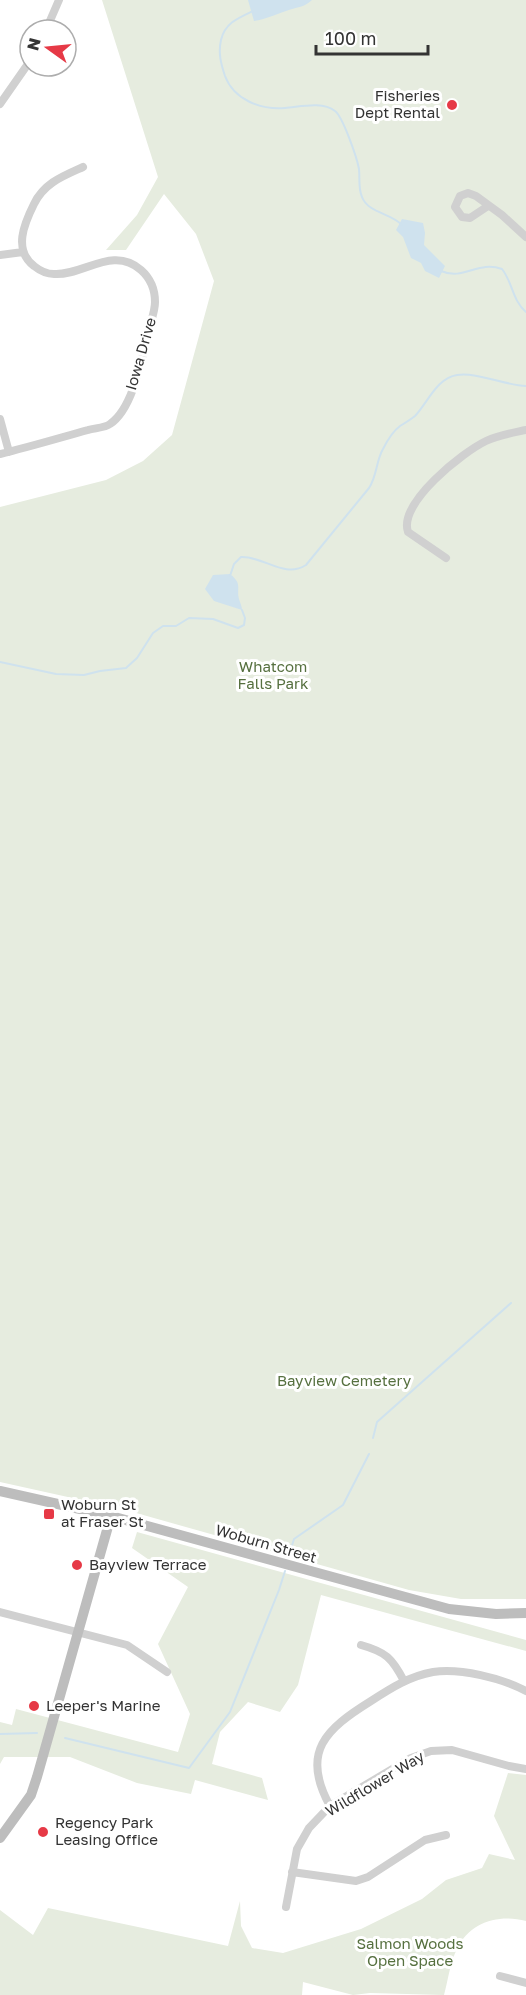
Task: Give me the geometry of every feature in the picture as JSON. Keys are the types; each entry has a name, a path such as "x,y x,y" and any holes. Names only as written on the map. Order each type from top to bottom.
{"street":[{"path":"51,18 59,0"},
{"path":"0,104 18,78"},
{"path":"0,255 23,252 21,236 35,201 49,183 83,167"},
{"path":"488,206 526,237"},
{"name":"Iowa Drive","path":"4,453 109,425 123,410 132,389 155,303 151,281 141,269 131,263 117,260 90,264 68,273 54,274 40,271 27,260 23,252"},
{"path":"0,420 4,453"},
{"path":"446,558 408,532 407,519 421,496 434,480 476,446 500,436 526,430"},
{"name":"Woburn Street","path":"0,1491 111,1516 449,1609 496,1614 526,1613"},
{"path":"0,1838 31,1795 111,1516"},
{"path":"0,1612 127,1645 167,1672"},
{"path":"361,1645 386,1654 394,1662 404,1681"},
{"path":"330,1806 319,1781 319,1753 323,1742 344,1718 404,1681 433,1672 461,1672 500,1682 526,1692"},
{"name":"Wildflower Way","path":"286,1907 297,1849 309,1828 330,1806 411,1758 431,1751 459,1751 526,1769"},
{"path":"292,1872 356,1881 368,1877 425,1840 446,1835"},
{"path":"500,1976 526,1983"}],"green space":[{"path":"102,0 526,0 526,1599 461,1599 409,1590 122,1509 0,1482 0,507 106,480 143,461 172,435 214,281 196,234 164,194 126,250 106,250 137,215 158,177"},
{"path":"137,1532 526,1640 526,1651 321,1595 298,1685 280,1712 248,1702 220,1732 212,1764 262,1778 268,1800 195,1780 191,1794 137,1783 70,1757 4,1757 0,1764 0,1722 12,1725 16,1709 178,1752 190,1714 158,1644 188,1587 132,1548"},
{"name":"Salmon Woods Open Space","path":"508,1773 526,1775 526,1921 496,1920 477,1926 469,1932 455,1954 444,1995 370,1993 353,1995 303,1982 302,1995 0,1995 0,1910 33,1935 48,1908 228,1946 240,1901 241,1926 252,1948 283,1953 361,1929 422,1899 446,1880 482,1868 489,1854 515,1860 494,1816"}],"water":[{"path":"248,0 312,0 303,6 254,21"},
{"path":"402,219 423,223 424,245 445,266 439,278 425,271 421,263 411,258 403,237 396,230"},
{"path":"230,574 238,583 242,610 214,601 205,589 213,575"}],"waterway":[{"path":"253,11 229,25 221,40 220,58 229,84 242,97 258,105 276,108 317,105 335,111 346,129 356,156 362,197 374,210 402,225"},
{"path":"441,271 457,274 486,267 502,269 518,302 526,312"},
{"path":"230,576 234,564 241,557 290,570 306,565 369,488 381,454 392,434 415,416 433,391 450,377 457,375 482,377 526,386"},
{"path":"0,662 56,674 84,675 126,668 137,658 153,633 163,626 176,626 189,618 213,619 238,628 244,625 245,618 242,610"},
{"path":"373,1438 377,1422 511,1303"},
{"path":"290,1552 294,1539 343,1505 369,1454"},
{"path":"65,1738 189,1768 230,1712 285,1571"},
{"path":"0,1734 37,1733"}],"place":[{"name":"Fisheries Dept Rental","path":"452,105"},
{"name":"Woburn St at Fraser St","path":"49,1514"},
{"name":"Bayview Terrace","path":"77,1565"},
{"name":"Leeper's Marine","path":"34,1706"},
{"name":"Regency Park Leasing Office","path":"43,1832"}],"park label":[{"name":"Whatcom Falls Park","path":"273,676"},
{"name":"Bayview Cemetery","path":"344,1381"}]}
